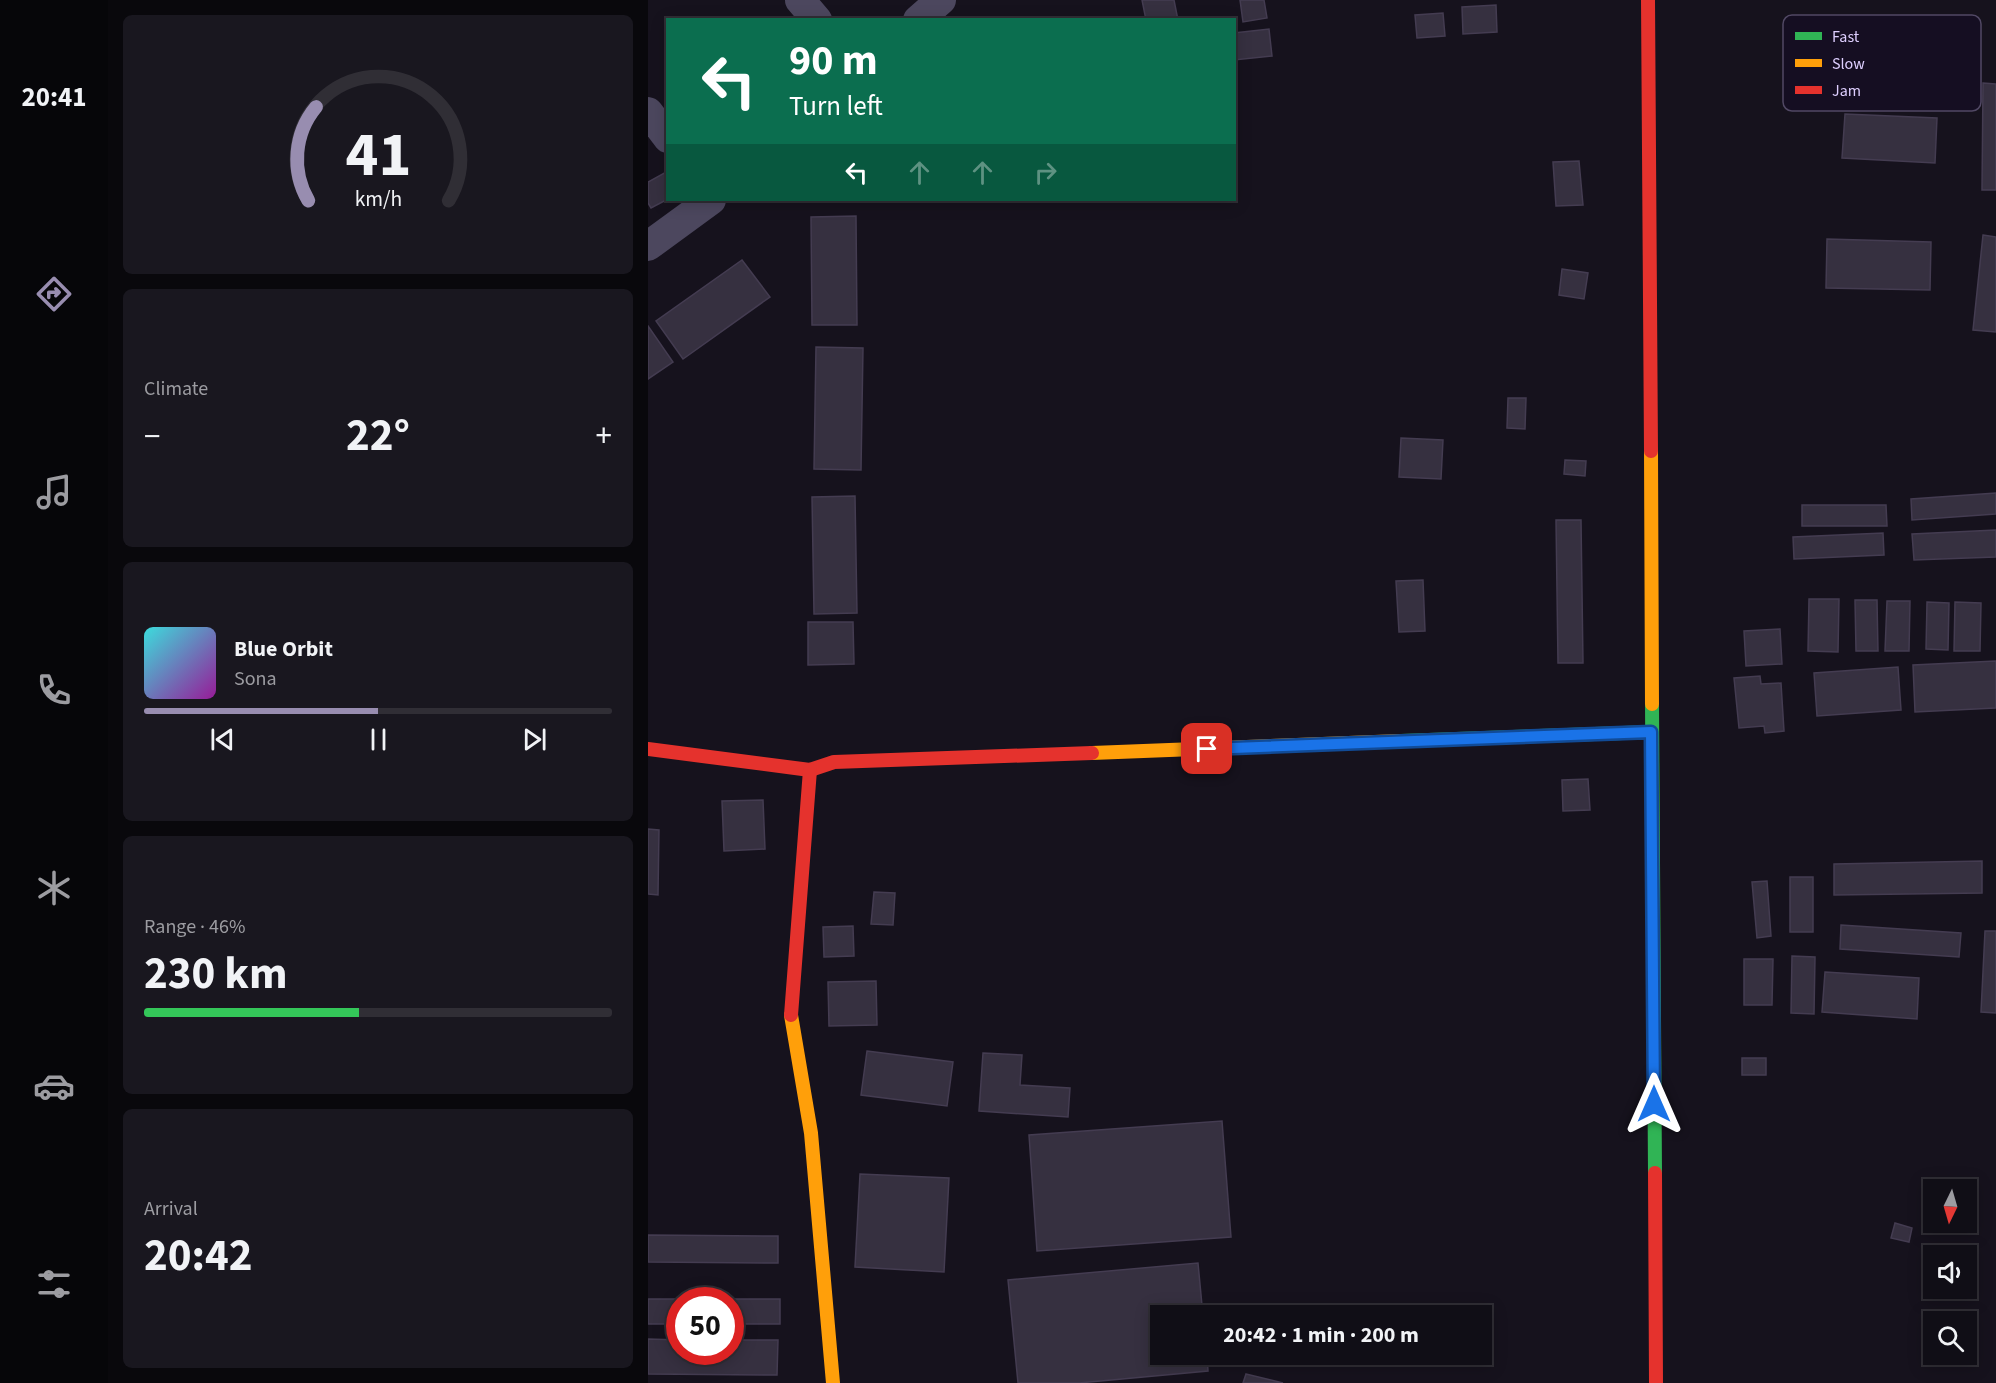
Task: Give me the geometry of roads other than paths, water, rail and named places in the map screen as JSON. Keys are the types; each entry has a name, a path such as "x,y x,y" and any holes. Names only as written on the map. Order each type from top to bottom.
{"street":[{"path":"800,0 815,18"},
{"path":"920,18 941,0"},
{"path":"1647,0 1656,1383"},
{"path":"648,112 666,135"},
{"path":"648,246 710,201"},
{"path":"648,749 810,770 834,762 1651,732"},
{"path":"810,770 791,1017 811,1133 833,1383"}]}
